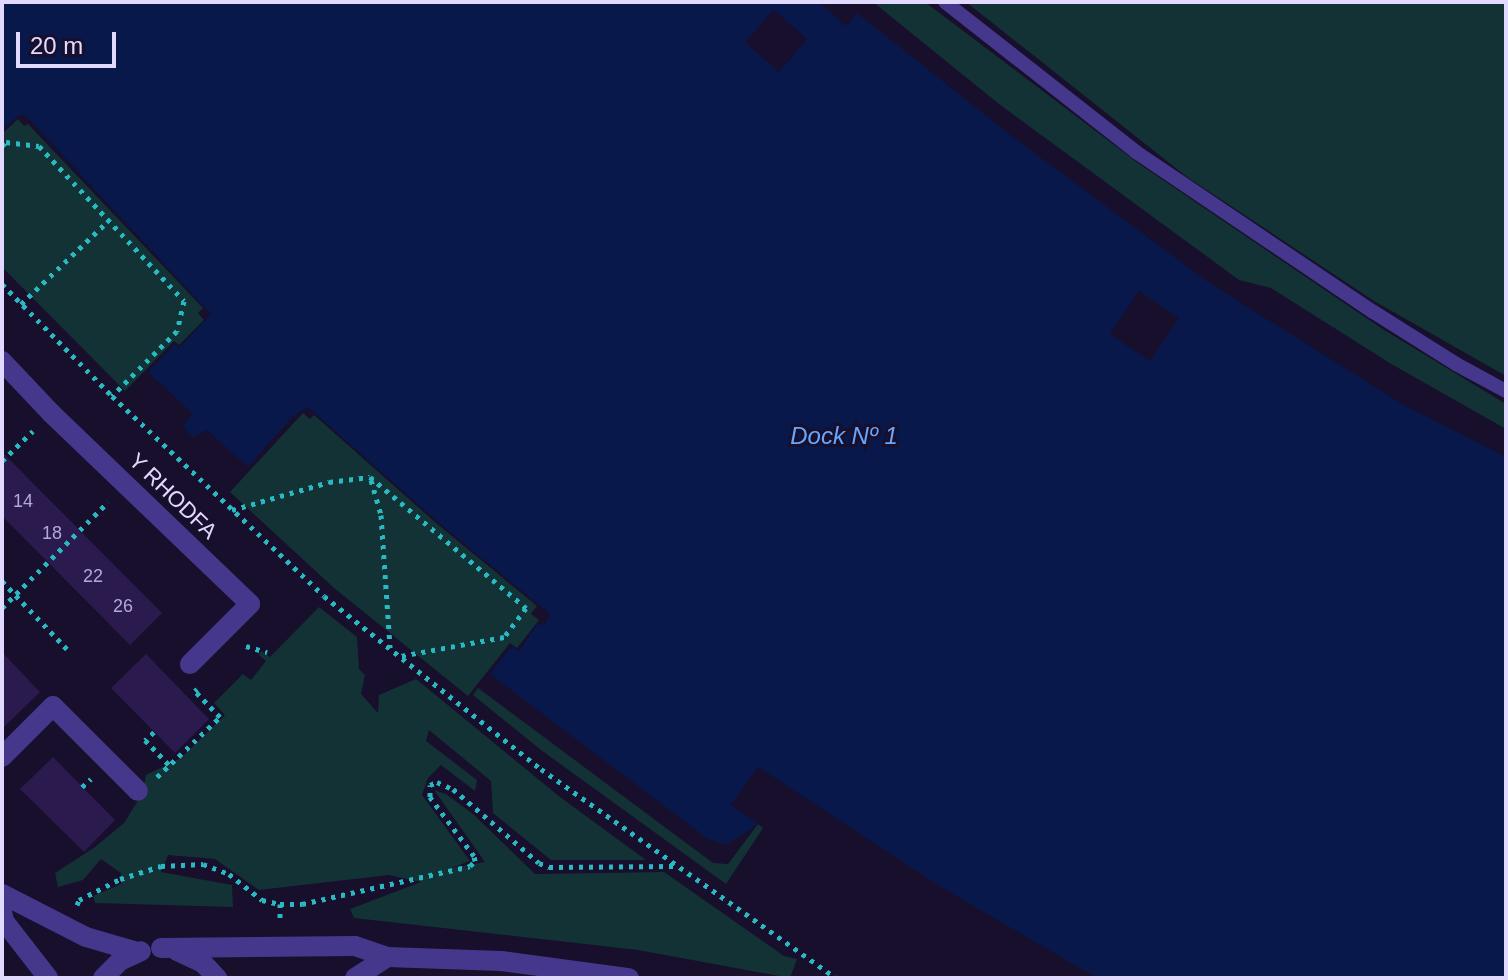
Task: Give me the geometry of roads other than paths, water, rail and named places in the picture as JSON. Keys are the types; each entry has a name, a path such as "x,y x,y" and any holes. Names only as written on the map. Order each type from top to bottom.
{"street":[{"name":"Y RHODFA","path":"2,361 51,413 250,604 190,664"},
{"path":"2,757 53,706 138,791"},
{"path":"2,894 86,937 137,952"},
{"path":"2,912 4,921 48,978"},
{"path":"103,978 120,961 137,952 161,948 355,946 387,957 501,961 629,978"},
{"path":"161,948 183,952 203,963 217,978"},
{"path":"355,978 387,957"}],"lane":[{"path":"945,2 1136,152 1372,311 1506,391"}],"water":[{"name":"Dock Nº 1","path":"2,2 819,2 846,26 857,13 1013,137 1208,282 1404,405 1506,457 1506,978 1097,978 941,887 758,767 731,805 758,824 726,845 708,839 490,674 512,646 519,651 538,623 544,625 550,614 438,522 308,407 292,417 248,467 207,430 193,437 183,427 192,413 148,372 175,344 179,348 211,314 26,116 19,115 2,130"}]}
